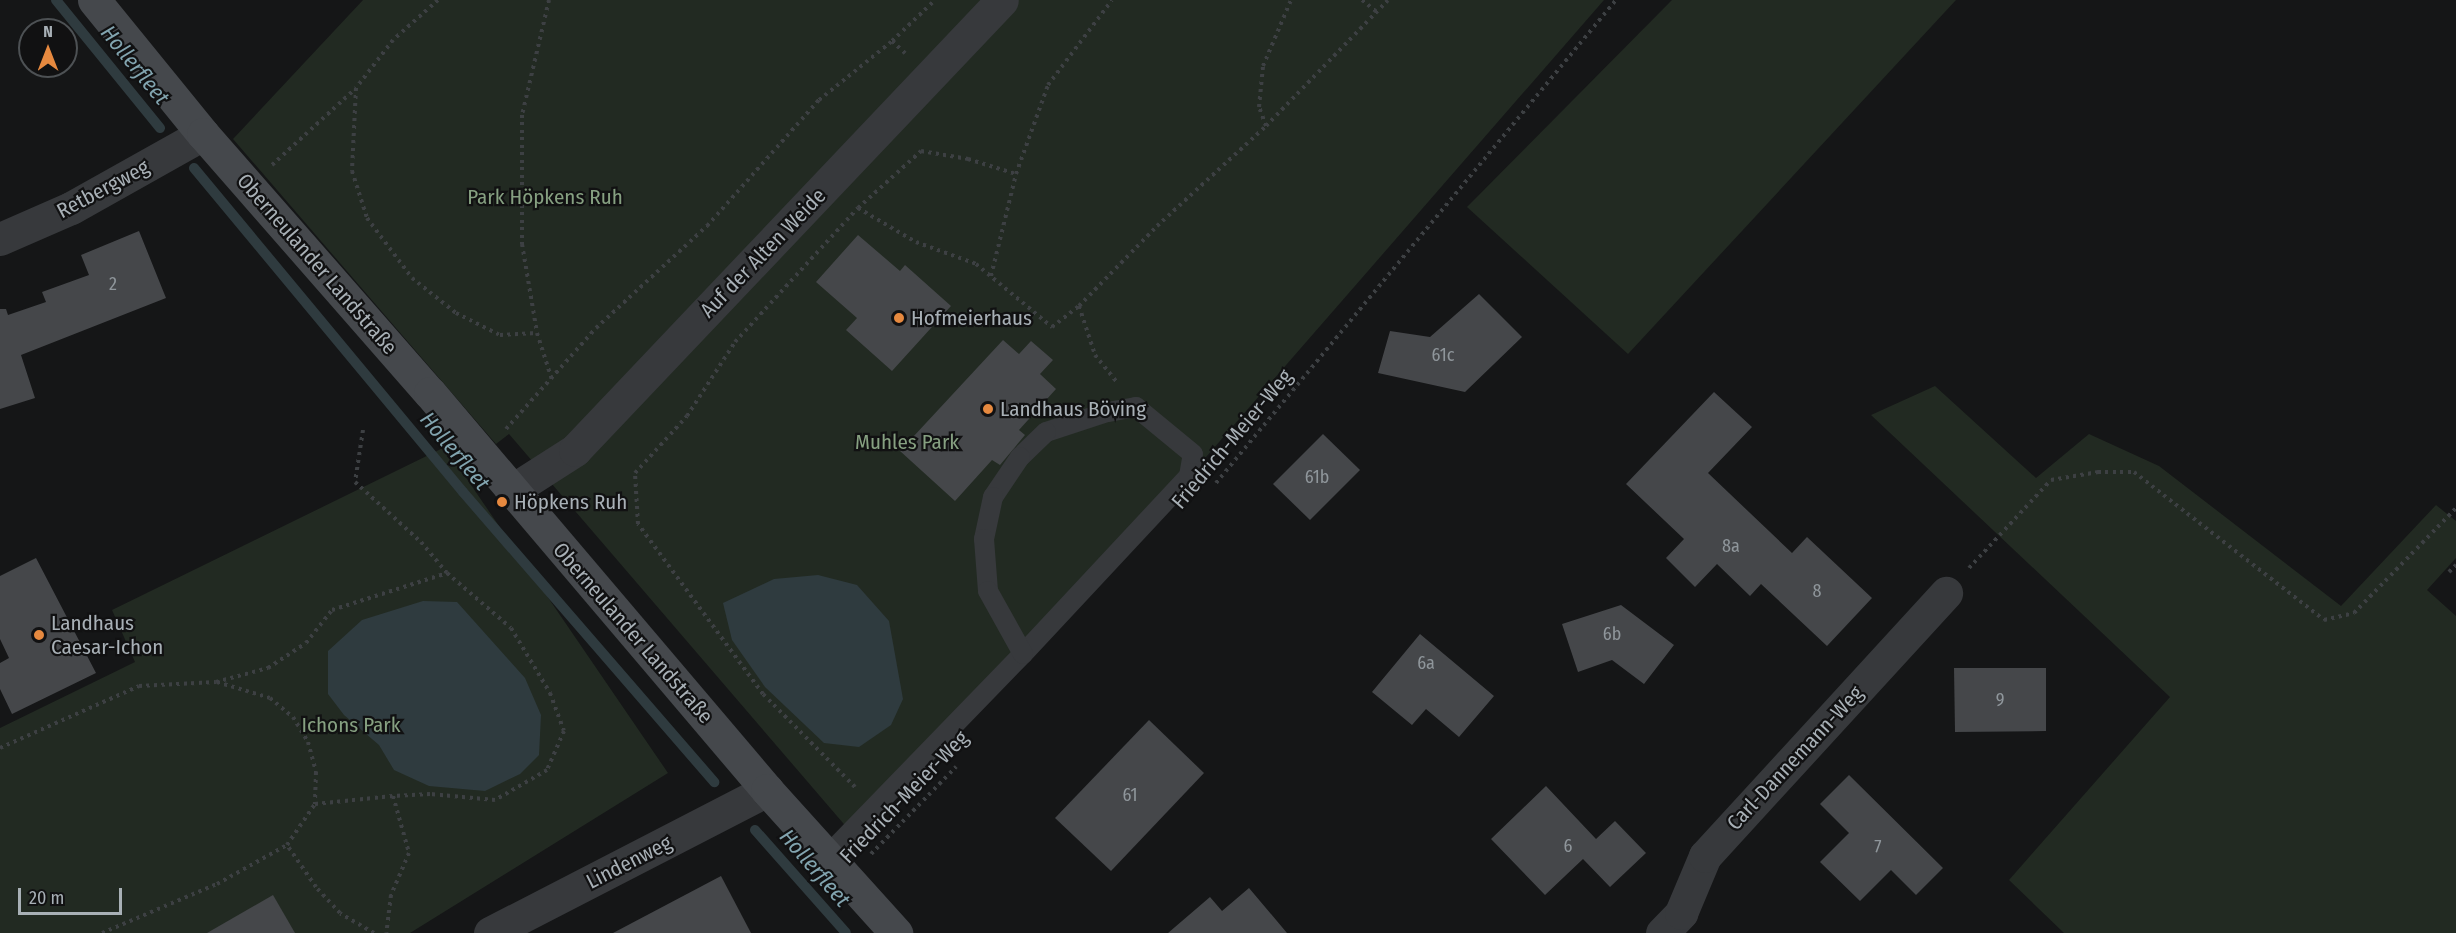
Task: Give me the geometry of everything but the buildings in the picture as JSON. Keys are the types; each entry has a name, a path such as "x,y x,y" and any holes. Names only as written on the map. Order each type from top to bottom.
{"street":[{"name":"Oberneulander Landstraße","path":"94,0 203,134 479,452 767,790 896,933"},
{"name":"Auf der Alten Weide","path":"511,491 575,450 1002,0"},
{"name":"Retbergweg","path":"0,239 71,208 203,134"},
{"name":"Carl-Dannemann-Weg","path":"1662,933 1681,913 1704,856 1946,593"},
{"name":"Lindenweg","path":"490,933 767,790"}],"lane":[{"path":"837,867 875,807 1023,654 1190,476 1193,454 1136,406 1107,412 1046,432 1020,457 993,497 984,540 988,591 1023,654"}],"path":[{"path":"249,186 356,88 393,40 438,0"},
{"path":"549,0 522,115 522,244 537,333 552,380"},
{"path":"479,452 516,420 596,328 707,226 819,100 892,41 935,0"},
{"path":"991,276 1016,174 1048,85 1112,0"},
{"path":"1266,126 1259,107 1263,66 1291,0"},
{"path":"1362,0 1377,12"},
{"path":"858,208 916,242 976,264 1052,327 1079,306 1156,226 1266,126 1389,0"},
{"name":"Friedrich-Meier-Weg","path":"1212,488 1616,0"},
{"path":"356,88 352,171 367,218 412,278 456,313 500,335 537,333"},
{"path":"875,807 762,694 638,524 635,473 687,416 735,342 858,208 921,151 968,159 1016,174"},
{"path":"1079,306 1095,355 1136,406"},
{"path":"315,804 430,794 495,800 547,770 564,731 550,693 511,628 447,573 421,542 355,483 363,430"},
{"path":"1946,593 2051,480 2098,472 2134,472 2324,620 2354,613 2456,508"},
{"path":"2449,572 2456,565"},
{"path":"0,748 139,686 216,682 268,668 306,643 332,610 447,573"},
{"path":"102,933 217,884 287,845 315,804 316,772 308,742 292,717 270,698 216,682"},
{"name":"Friedrich-Meier-Weg","path":"837,867 961,762"},
{"path":"386,933 391,895 409,853 393,796"},
{"path":"287,845 316,887 340,913 374,933"}],"green space":[{"name":"Muhles Park","path":"363,0 1604,0 1092,588 855,837 509,434 496,444 233,139"},
{"path":"1672,0 1956,0 1628,354 1467,207"},
{"path":"1935,386 2036,478 2089,434 2159,466 2341,606 2436,505 2456,521 2456,558 2427,590 2456,616 2456,933 2064,933 2009,880 2170,697 1871,415"},
{"name":"Ichons Park","path":"445,447 668,773 410,933 0,933 0,728 135,662 112,610"}],"shaded area":[{"path":"818,575 857,585 889,621 903,699 891,725 859,747 824,743 765,687 732,640 723,603 774,579"},
{"path":"423,601 457,602 525,678 541,715 539,755 520,774 485,791 429,786 394,770 379,745 344,715 328,694 328,651 362,620"}],"waterway":[{"name":"Hollerfleet","path":"56,0 160,128"},
{"name":"Hollerfleet","path":"194,168 463,492 714,782"},
{"name":"Hollerfleet","path":"755,830 846,933"}],"place":[{"name":"Hofmeierhaus","path":"899,318"},
{"name":"Landhaus Böving","path":"988,409"},
{"name":"Höpkens Ruh","path":"502,502"},
{"name":"Landhaus Caesar-Ichon","path":"39,635"}],"park label":[{"name":"Park Höpkens Ruh","path":"545,197"}]}
